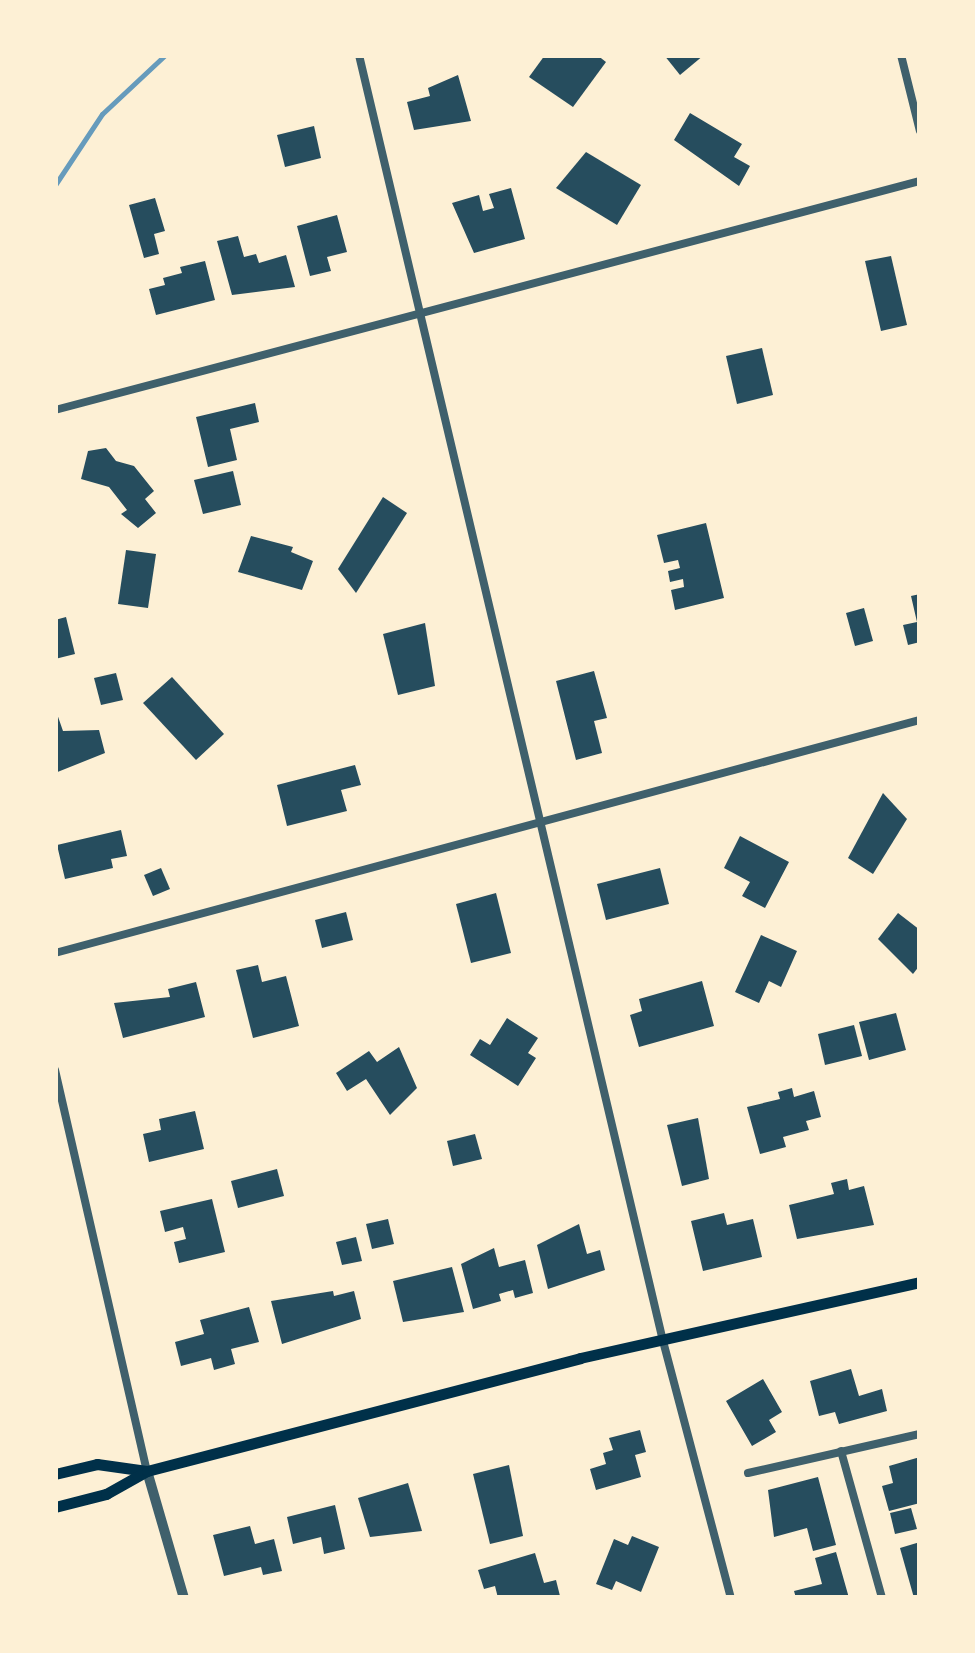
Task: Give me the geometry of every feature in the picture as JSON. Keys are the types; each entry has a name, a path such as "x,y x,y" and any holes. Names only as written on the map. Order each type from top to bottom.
{"main road":[{"path":"55,1507 106,1494 147,1471 663,1341 920,1282"},
{"path":"55,1474 97,1464 147,1471"}],"street":[{"path":"359,55 663,1341 732,1598"},
{"path":"901,55 920,130"},
{"path":"55,410 920,180"},
{"path":"55,953 517,831 540,819 920,720"},
{"path":"55,1070 147,1471 184,1598"},
{"path":"748,1473 920,1434"},
{"path":"842,1451 882,1598"}],"building":[{"path":"545,55 597,55 606,62 573,107 529,77"},
{"path":"664,55 704,55 680,75"},
{"path":"458,75 471,121 414,130 407,102 430,96 428,88"},
{"path":"690,113 742,144 734,157 750,166 739,186 674,140"},
{"path":"314,126 321,158 285,167 277,135"},
{"path":"586,152 641,185 617,225 556,188"},
{"path":"511,188 525,239 474,253 452,203 479,195 483,211 494,208 489,194"},
{"path":"155,198 165,231 154,234 159,254 144,258 129,205"},
{"path":"337,215 347,252 327,257 331,271 310,276 297,226"},
{"path":"238,236 244,257 256,254 259,263 286,255 295,287 232,295 217,241"},
{"path":"891,256 907,325 881,331 865,261"},
{"path":"205,261 215,300 156,315 149,289 165,285 163,278 182,273 180,267"},
{"path":"762,348 773,395 737,404 726,356"},
{"path":"255,403 259,422 230,429 237,460 208,467 196,417"},
{"path":"106,448 116,461 134,466 154,491 145,499 156,513 138,528 121,514 127,510 109,487 81,479 88,451"},
{"path":"233,471 241,505 203,514 194,480"},
{"path":"383,497 407,513 356,593 338,569"},
{"path":"706,523 724,598 675,610 671,590 684,587 683,579 670,582 668,571 680,568 678,560 664,563 657,535"},
{"path":"251,536 293,547 291,552 313,561 302,590 238,572"},
{"path":"126,550 156,554 148,608 118,604"},
{"path":"920,594 920,642 908,645 903,625 917,622 911,596"},
{"path":"864,608 873,641 855,646 846,613"},
{"path":"66,617 75,654 55,659 55,620"},
{"path":"425,623 435,686 398,695 383,634"},
{"path":"594,671 607,718 594,721 602,753 576,760 556,681"},
{"path":"116,673 123,700 101,705 94,678"},
{"path":"172,677 224,734 196,760 143,703"},
{"path":"55,708 63,731 99,730 105,753 55,773"},
{"path":"355,765 361,785 341,790 347,811 287,826 277,785"},
{"path":"883,793 907,819 873,874 848,858"},
{"path":"121,830 127,856 111,859 113,868 65,879 57,845"},
{"path":"740,836 789,862 765,908 742,896 750,882 724,868"},
{"path":"161,868 170,889 153,896 144,875"},
{"path":"660,868 669,904 606,920 597,884"},
{"path":"496,893 511,953 471,963 456,904"},
{"path":"346,912 353,940 322,948 315,920"},
{"path":"898,913 920,930 920,965 913,974 878,939"},
{"path":"761,935 797,951 781,987 769,981 759,1003 735,992"},
{"path":"258,965 262,982 286,976 299,1026 253,1038 236,970"},
{"path":"702,981 714,1026 639,1047 630,1015 642,1011 639,999"},
{"path":"196,982 205,1017 123,1038 114,1003 170,997 168,989"},
{"path":"896,1013 906,1050 869,1060 859,1022"},
{"path":"507,1018 538,1038 528,1053 536,1058 518,1086 470,1055 480,1039 490,1045"},
{"path":"854,1025 862,1056 825,1065 818,1034"},
{"path":"399,1047 417,1088 390,1115 366,1079 347,1091 336,1073 369,1051 377,1062"},
{"path":"792,1088 794,1097 814,1091 821,1117 806,1121 809,1130 783,1137 786,1147 760,1154 747,1107 780,1099 778,1092"},
{"path":"195,1111 204,1149 149,1162 143,1134 161,1130 159,1119"},
{"path":"698,1118 709,1179 682,1186 667,1125"},
{"path":"475,1134 482,1159 453,1166 447,1141"},
{"path":"277,1169 284,1196 238,1208 231,1181"},
{"path":"847,1179 849,1190 864,1186 874,1225 797,1239 789,1205 834,1194 831,1183"},
{"path":"212,1199 225,1252 179,1263 174,1242 186,1239 183,1227 165,1232 160,1211"},
{"path":"724,1213 727,1225 753,1219 762,1257 703,1271 691,1221"},
{"path":"388,1219 394,1244 372,1249 366,1224"},
{"path":"579,1224 587,1254 600,1250 605,1270 548,1289 537,1245"},
{"path":"356,1237 362,1261 342,1265 336,1242"},
{"path":"494,1248 499,1267 525,1260 533,1293 515,1298 513,1290 499,1294 501,1301 473,1309 461,1264"},
{"path":"452,1267 464,1312 403,1322 393,1281"},
{"path":"333,1291 334,1296 354,1291 361,1319 282,1344 271,1301"},
{"path":"249,1307 259,1342 231,1349 235,1364 214,1370 211,1358 181,1366 175,1342 204,1334 200,1320"},
{"path":"851,1369 859,1396 882,1389 887,1411 839,1424 835,1412 819,1416 810,1381"},
{"path":"763,1379 782,1412 769,1420 776,1432 752,1446 726,1401"},
{"path":"640,1430 646,1452 635,1455 641,1477 596,1490 590,1469 606,1464 603,1453 613,1450 609,1438"},
{"path":"920,1457 920,1503 889,1511 882,1486 893,1483 889,1466"},
{"path":"509,1465 523,1536 490,1544 473,1474"},
{"path":"818,1477 836,1545 813,1551 807,1528 774,1537 768,1490"},
{"path":"408,1483 422,1531 370,1537 358,1498"},
{"path":"335,1505 345,1549 324,1554 321,1537 293,1544 287,1517"},
{"path":"911,1508 917,1529 895,1534 890,1513"},
{"path":"250,1526 255,1544 274,1539 282,1571 263,1575 261,1567 224,1576 213,1535"},
{"path":"632,1536 659,1547 641,1592 616,1581 612,1590 596,1584 614,1539 628,1545"},
{"path":"920,1542 920,1598 914,1598 900,1548"},
{"path":"836,1552 849,1598 796,1598 794,1591 822,1584 815,1558"},
{"path":"535,1553 544,1583 556,1580 560,1596 498,1598 495,1586 484,1589 478,1570"}],"waterway":[{"path":"55,185 102,114 165,55"}]}
